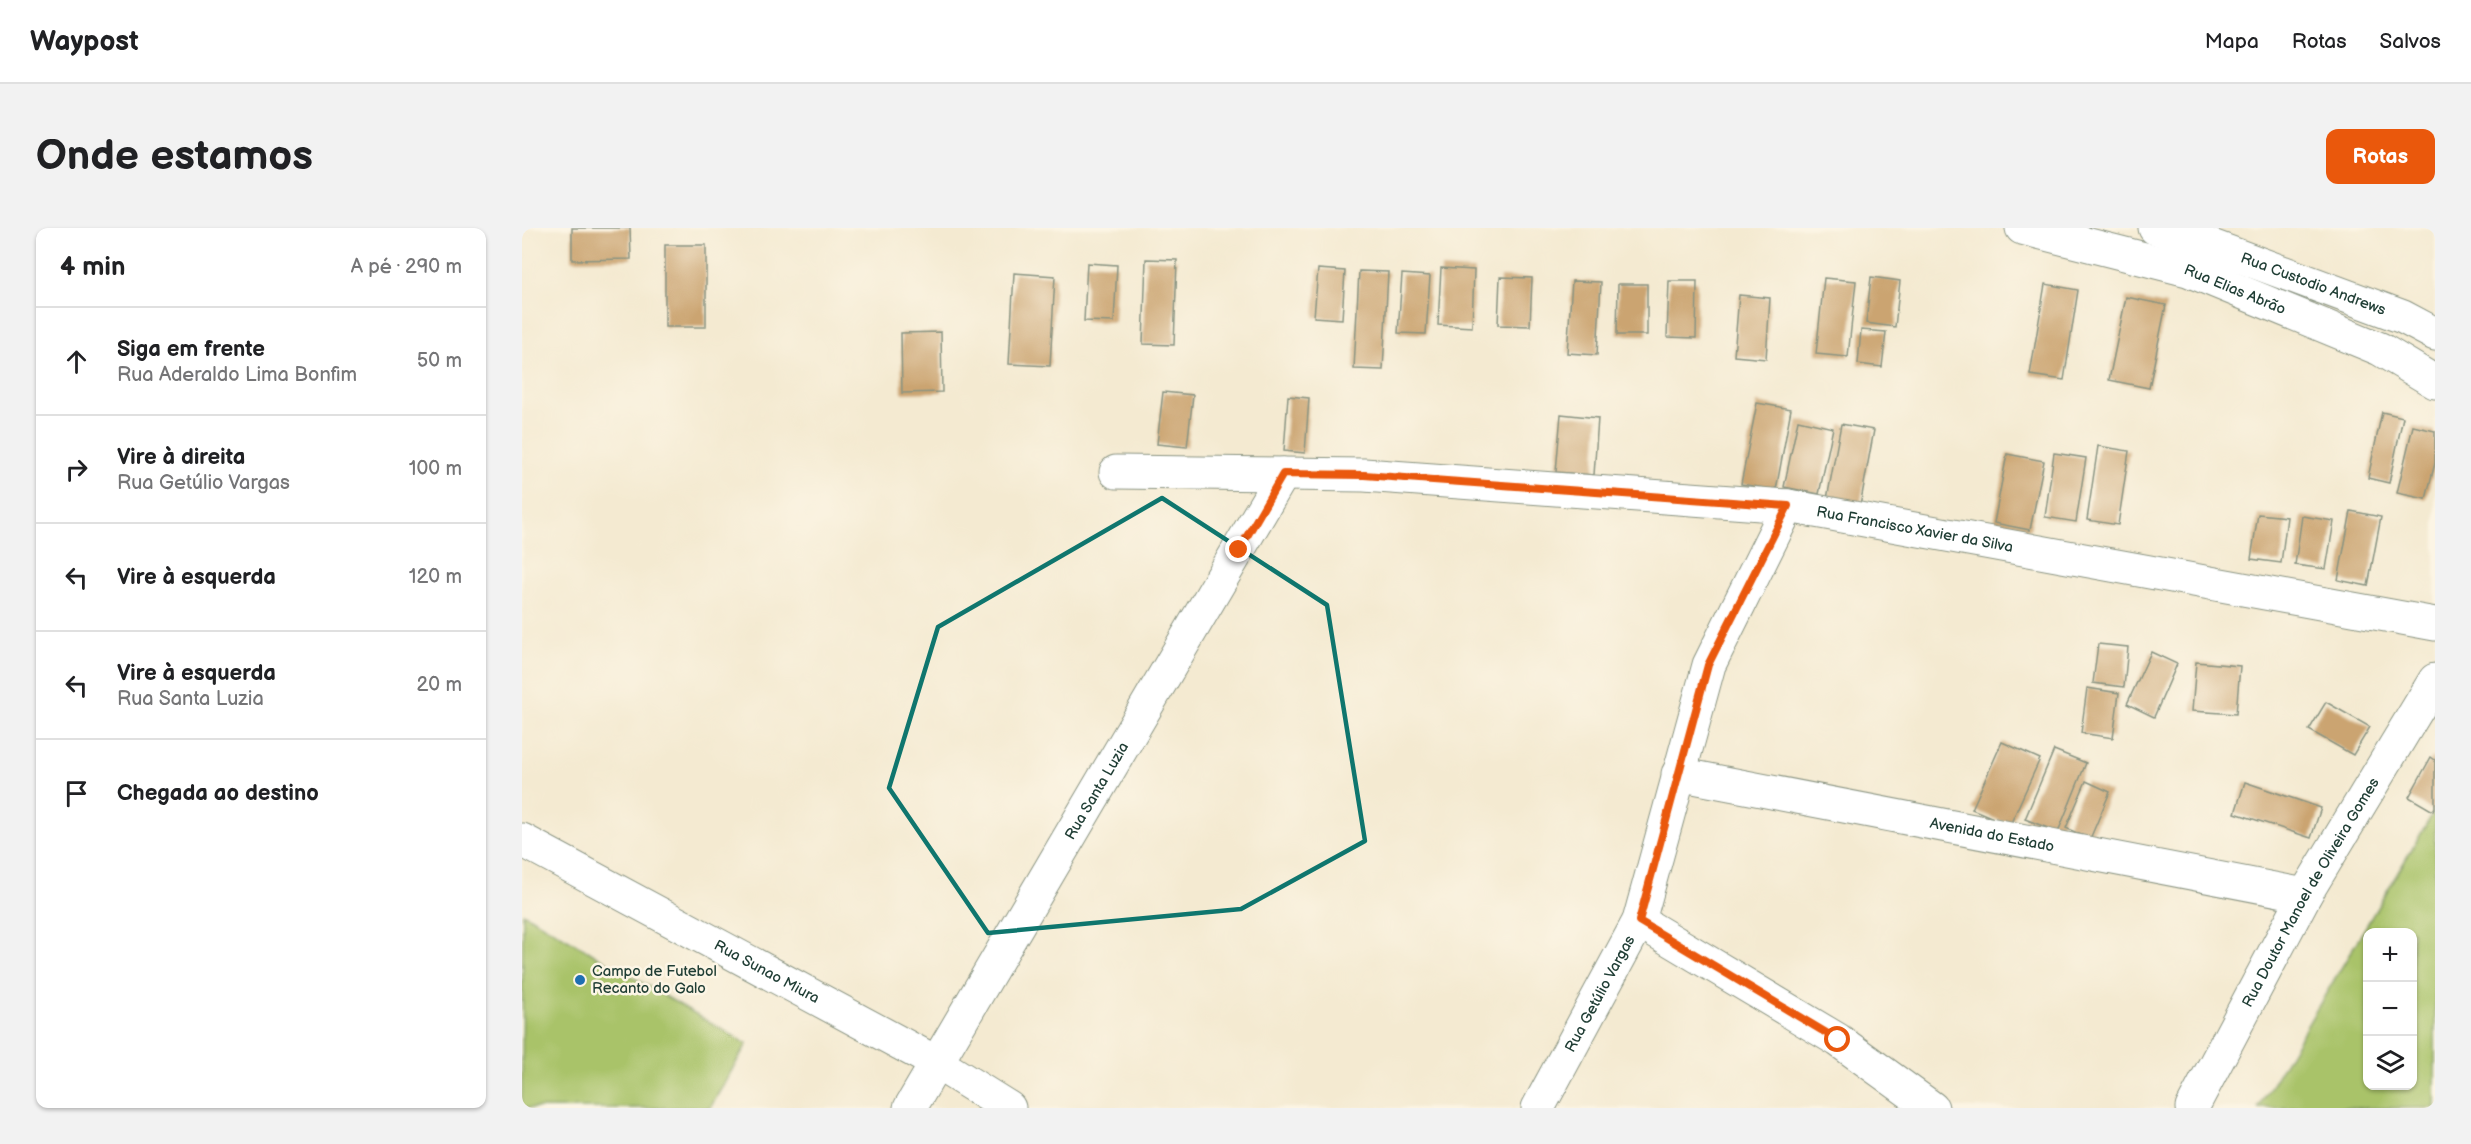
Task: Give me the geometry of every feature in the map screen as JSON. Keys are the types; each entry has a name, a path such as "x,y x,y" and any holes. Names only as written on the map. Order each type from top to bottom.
{"street":[{"name":"Rua Elias Abrão","path":"2022,228 2188,270 2380,349 2435,382"},
{"name":"Rua Custodio Andrews","path":"2155,228 2201,242 2403,317 2435,334"},
{"name":"Rua Francisco Xavier da Silva","path":"1116,472 1364,475 1788,506 2435,624"},
{"name":"Rua Santa Luzia","path":"910,1108 1283,474"},
{"name":"Rua Getúlio Vargas","path":"1538,1108 1639,921 1708,665 1788,506"},
{"name":"Rua Doutor Manoel de Oliveira Gomes","path":"2192,1108 2305,895 2435,680"},
{"name":"Avenida do Estado","path":"1678,774 2305,895"},
{"name":"Rua Sunao Miura","path":"522,840 937,1063 1009,1108"},
{"path":"1639,921 1838,1040 1932,1108"}],"highlighted area":[{"path":"1162,498 1327,605 1365,841 1241,909 988,933 889,788 938,627"}],"green space":[{"path":"2435,810 2435,1108 2258,1108 2363,931 2363,1090 2417,1090 2417,928 2365,928"},
{"name":"Campo de Futebol Recanto do Galo","path":"523,913 747,1044 710,1108 522,1108"}],"building":[{"path":"572,228 630,228 631,259 572,260"},
{"path":"665,245 706,245 706,327 665,327"},
{"path":"1146,259 1177,260 1174,345 1143,344"},
{"path":"1087,263 1117,265 1114,322 1084,321"},
{"path":"1441,268 1474,270 1472,327 1438,325"},
{"path":"1318,269 1345,271 1342,319 1314,317"},
{"path":"1359,271 1388,272 1383,370 1354,369"},
{"path":"1014,273 1055,276 1050,366 1009,364"},
{"path":"1402,274 1430,276 1426,334 1398,333"},
{"path":"1500,277 1532,278 1530,326 1498,325"},
{"path":"1871,277 1900,281 1895,327 1866,323"},
{"path":"1824,278 1856,281 1848,357 1816,354"},
{"path":"1572,281 1601,282 1597,355 1567,353"},
{"path":"1669,281 1697,281 1696,338 1667,337"},
{"path":"1618,284 1647,284 1647,335 1617,335"},
{"path":"2045,284 2078,290 2064,380 2030,375"},
{"path":"1739,295 1770,298 1766,359 1734,356"},
{"path":"2126,297 2166,305 2149,388 2109,380"},
{"path":"1861,330 1886,332 1882,367 1858,364"},
{"path":"941,332 942,392 902,393 901,333"},
{"path":"1163,392 1193,395 1187,447 1157,444"},
{"path":"1288,396 1309,398 1305,453 1284,451"},
{"path":"1757,403 1791,409 1776,490 1741,484"},
{"path":"2382,412 2403,417 2389,483 2368,478"},
{"path":"1561,414 1598,418 1594,475 1556,472"},
{"path":"1798,420 1833,428 1819,494 1784,487"},
{"path":"1841,424 1874,430 1860,506 1827,499"},
{"path":"2413,426 2435,431 2435,463 2426,499 2397,493"},
{"path":"2098,446 2129,451 2118,525 2087,520"},
{"path":"2054,453 2086,458 2076,522 2045,517"},
{"path":"2007,454 2044,461 2030,530 1994,523"},
{"path":"2351,511 2381,517 2368,586 2338,580"},
{"path":"2258,514 2287,517 2281,563 2251,559"},
{"path":"2302,516 2334,521 2326,569 2295,565"},
{"path":"2098,644 2128,647 2124,687 2093,683"},
{"path":"2151,652 2177,664 2154,717 2127,704"},
{"path":"2196,662 2240,666 2236,714 2192,711"},
{"path":"2087,688 2119,693 2113,738 2081,733"},
{"path":"2326,702 2370,727 2353,755 2309,730"},
{"path":"2002,742 2040,759 2010,825 1972,809"},
{"path":"2054,750 2086,763 2058,832 2025,819"},
{"path":"2431,757 2435,760 2435,807 2433,811 2409,797"},
{"path":"2086,781 2110,792 2090,839 2066,828"},
{"path":"2245,782 2321,808 2311,838 2235,813"}],"place":[{"name":"Campo de Futebol Recanto do Galo","path":"580,980"}],"route":[{"path":"1239,550 1283,474 1364,475 1788,506 1708,665 1639,921 1838,1040"}]}
